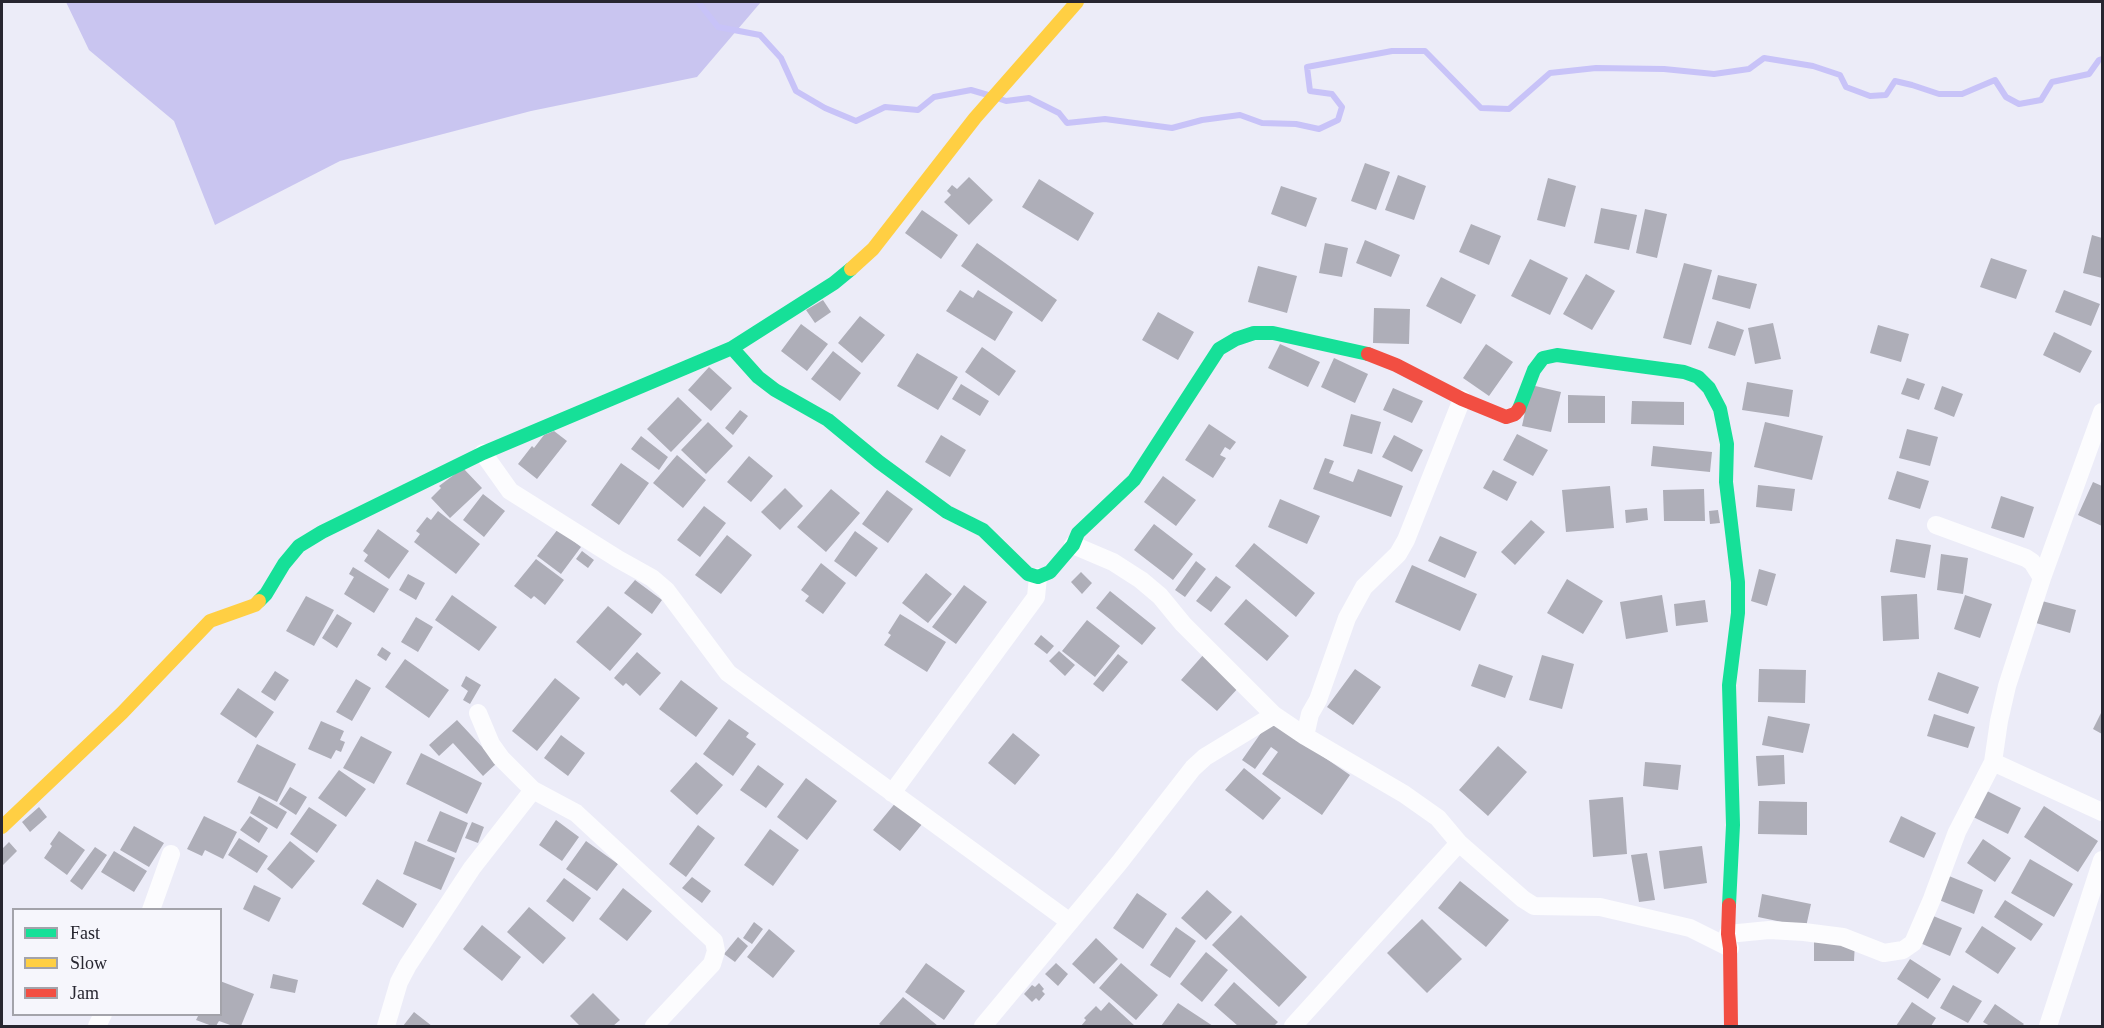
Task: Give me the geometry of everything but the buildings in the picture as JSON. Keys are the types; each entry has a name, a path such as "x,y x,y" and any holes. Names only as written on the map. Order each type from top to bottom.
{"street":[{"path":"2,827 122,713 210,621 255,604 266,594 284,564 299,546 322,532 483,453 732,348 834,283 873,249 975,118 1077,2"},
{"path":"732,348 758,377 775,390 828,420 879,462 947,512 983,530 1028,574 1038,577 1050,572 1073,545 1078,533 1085,525 1134,480 1219,349 1236,339 1254,333 1274,333 1364,352 1396,365 1462,399 1506,417 1515,414 1522,406 1534,370 1543,358 1557,355 1684,372 1698,377 1709,388 1720,410 1725,427 1726,482 1738,582 1738,613 1729,685 1733,825 1729,941 1731,1026"},
{"path":"1305,736 1310,714 1318,700 1347,618 1364,587 1398,554 1406,540 1462,399"},
{"path":"1073,545 1113,562 1141,580 1160,596 1183,624 1274,715 1305,736 1404,794 1438,818 1459,843 1522,899 1534,906 1600,907 1690,928 1729,941 1769,930 1843,937 1884,953 1903,950 1912,943 1932,899 1957,832 1992,762 2007,686 2042,578 2103,412"},
{"path":"483,453 510,491 652,578 666,590 728,673 1070,922"},
{"path":"1936,525 2026,558 2032,562 2042,578"},
{"path":"892,793 1036,597 1038,577"},
{"path":"478,713 491,744 501,758 533,790 576,813 714,941 716,951 712,964 654,1026"},
{"path":"983,1026 1070,922 1193,768 1205,757 1274,715"},
{"path":"1992,762 2103,812"},
{"path":"386,1026 399,982 408,965 472,868 533,790"},
{"path":"1293,1026 1459,843"},
{"path":"151,908 171,855"},
{"path":"2048,1026 2103,860"}],"shaded area":[{"path":"66,2 761,2 697,77 531,111 340,161 215,225 174,121 89,50"}],"waterway":[{"path":"698,2 718,27 760,35 781,58 796,91 825,108 856,121 885,107 918,110 934,97 971,90 988,95"},
{"path":"1000,99 1006,101 1029,98 1059,113 1067,123 1105,119 1172,128 1202,120 1240,115 1262,123 1296,124 1319,129 1338,120 1342,107 1332,94 1310,91 1307,67 1392,51 1425,51 1481,108 1509,109 1550,73 1596,68 1664,69 1714,74 1749,69 1764,58 1813,66 1840,75 1846,87 1870,96 1886,95 1895,81 1939,94 1962,94 1995,80 2006,97 2019,104 2041,100 2052,82 2089,74 2102,59"}],"traffic: fast":[{"path":"259,601 299,546 322,532 483,453 732,348 834,283 851,269"},
{"path":"732,348 758,377 775,390 828,420 879,462 947,512 983,530 1028,574 1038,577 1050,572 1073,545 1078,533 1134,480 1219,349 1236,339 1254,333 1273,333 1368,354"},
{"path":"1519,409 1534,370 1543,358 1557,355 1684,372 1698,377 1709,388 1720,409 1727,444 1726,482 1738,582 1738,613 1729,685 1733,825 1729,905"}],"traffic: slow":[{"path":"851,269 873,249 975,118 1077,2"},
{"path":"2,827 122,713 210,621 255,605 259,601"}],"traffic: jam":[{"path":"1368,354 1396,365 1462,399 1506,417 1515,414 1519,409"},
{"path":"1729,905 1731,1026"}]}
